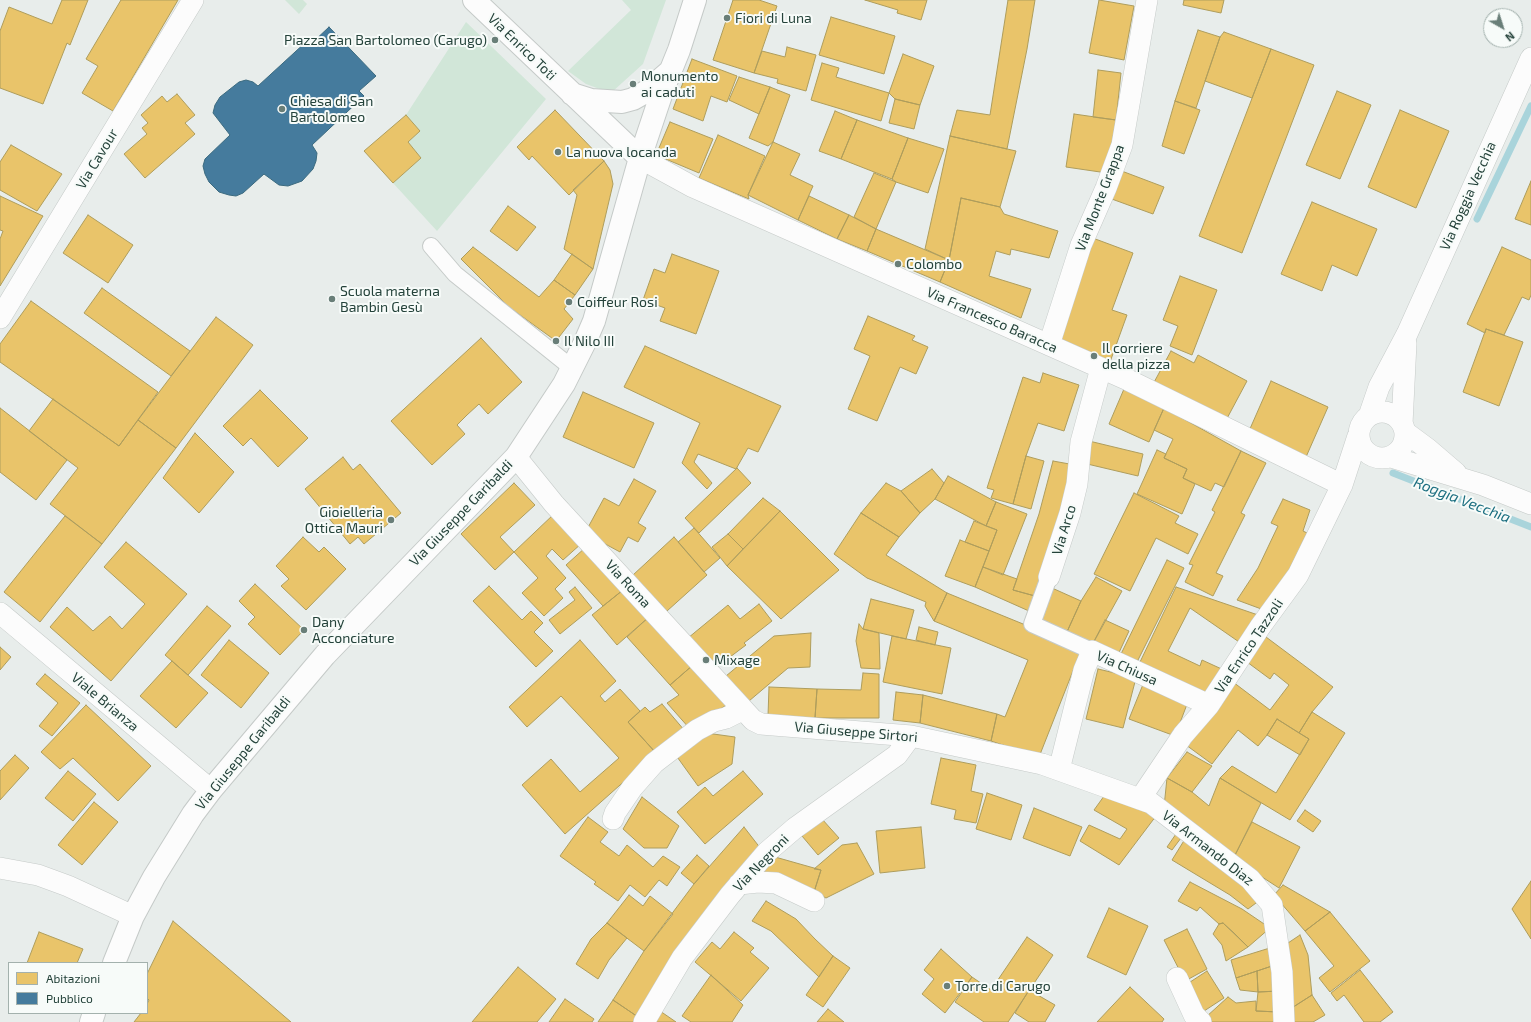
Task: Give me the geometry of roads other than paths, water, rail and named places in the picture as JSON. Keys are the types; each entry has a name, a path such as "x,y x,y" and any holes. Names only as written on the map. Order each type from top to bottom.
{"street":[{"name":"Via Cavour","path":"0,318 193,0"},
{"name":"Via Enrico Toti","path":"474,0 570,94 640,158"},
{"name":"Via Giuseppe Garibaldi","path":"114,962 133,916 176,842 211,790 325,655 516,457 547,412 572,368 594,321 640,158 695,0"},
{"name":"Via Monte Grappa","path":"1049,345 1081,246 1106,188 1122,145 1147,0"},
{"name":"Via Roggia Vecchia","path":"1369,416 1379,387 1407,334 1531,58"},
{"name":"Via Enrico Toti","path":"570,94 591,100 622,102 633,99 647,91 671,70"},
{"name":"Via Francesco Baracca","path":"640,158 693,187 1101,368 1342,485"},
{"path":"431,246 455,274 572,368"},
{"name":"Via Roggia Vecchia","path":"1403,428 1404,357 1407,334"},
{"name":"Via Arco","path":"1092,651 1032,624 1070,513 1077,484 1081,442 1101,368"},
{"path":"1461,478 1403,428 1391,414 1376,413 1363,421 1358,436 1359,444 1369,455 1387,458 1483,484 1531,504"},
{"path":"1342,485 1387,458 1402,446 1403,428"},
{"name":"Via Enrico Tazzoli","path":"1140,798 1183,735 1209,705 1260,628 1298,575 1342,485 1358,436"},
{"name":"Via Roma","path":"516,457 554,504 714,676 742,710"},
{"name":"Viale Brianza","path":"0,613 211,790"},
{"name":"Via Chiusa","path":"1060,770 1084,670 1092,651 1209,705"},
{"path":"613,819 615,813 632,788 654,763 697,730 714,721 726,718 742,710"},
{"name":"Via Giuseppe Sirtori","path":"742,710 753,720 761,724 911,736 1042,764 1140,798"},
{"name":"Via Negroni","path":"644,1022 682,958 739,884 767,852 790,832 897,755 911,736"},
{"name":"Via Armando Diaz","path":"1140,798 1151,803 1236,870 1250,879 1272,906 1282,972 1284,1022"},
{"path":"0,868 38,875 68,886 133,916"},
{"path":"739,884 758,882 776,883 814,901"},
{"path":"1177,978 1194,1015 1201,1022"}],"waterway":[{"name":"Roggia Vecchia","path":"1477,219 1531,106"},
{"name":"Roggia Vecchia","path":"1393,473 1531,527"}],"place":[{"name":"Fiori di Luna","path":"727,18"},
{"name":"Piazza San Bartolomeo (Carugo)","path":"495,40"},
{"name":"Monumento ai caduti","path":"633,84"},
{"name":"Chiesa di San Bartolomeo","path":"282,109"},
{"name":"La nuova locanda","path":"558,152"},
{"name":"Colombo","path":"898,264"},
{"name":"Scuola materna Bambin Gesù","path":"332,299"},
{"name":"Coiffeur Rosi","path":"569,302"},
{"name":"Il Nilo III","path":"556,341"},
{"name":"Il corriere della pizza","path":"1094,356"},
{"name":"Gioielleria Ottica Mauri","path":"391,520"},
{"name":"Dany Acconciature","path":"304,630"},
{"name":"Mixage","path":"706,660"},
{"name":"Torre di Carugo","path":"947,986"}]}
